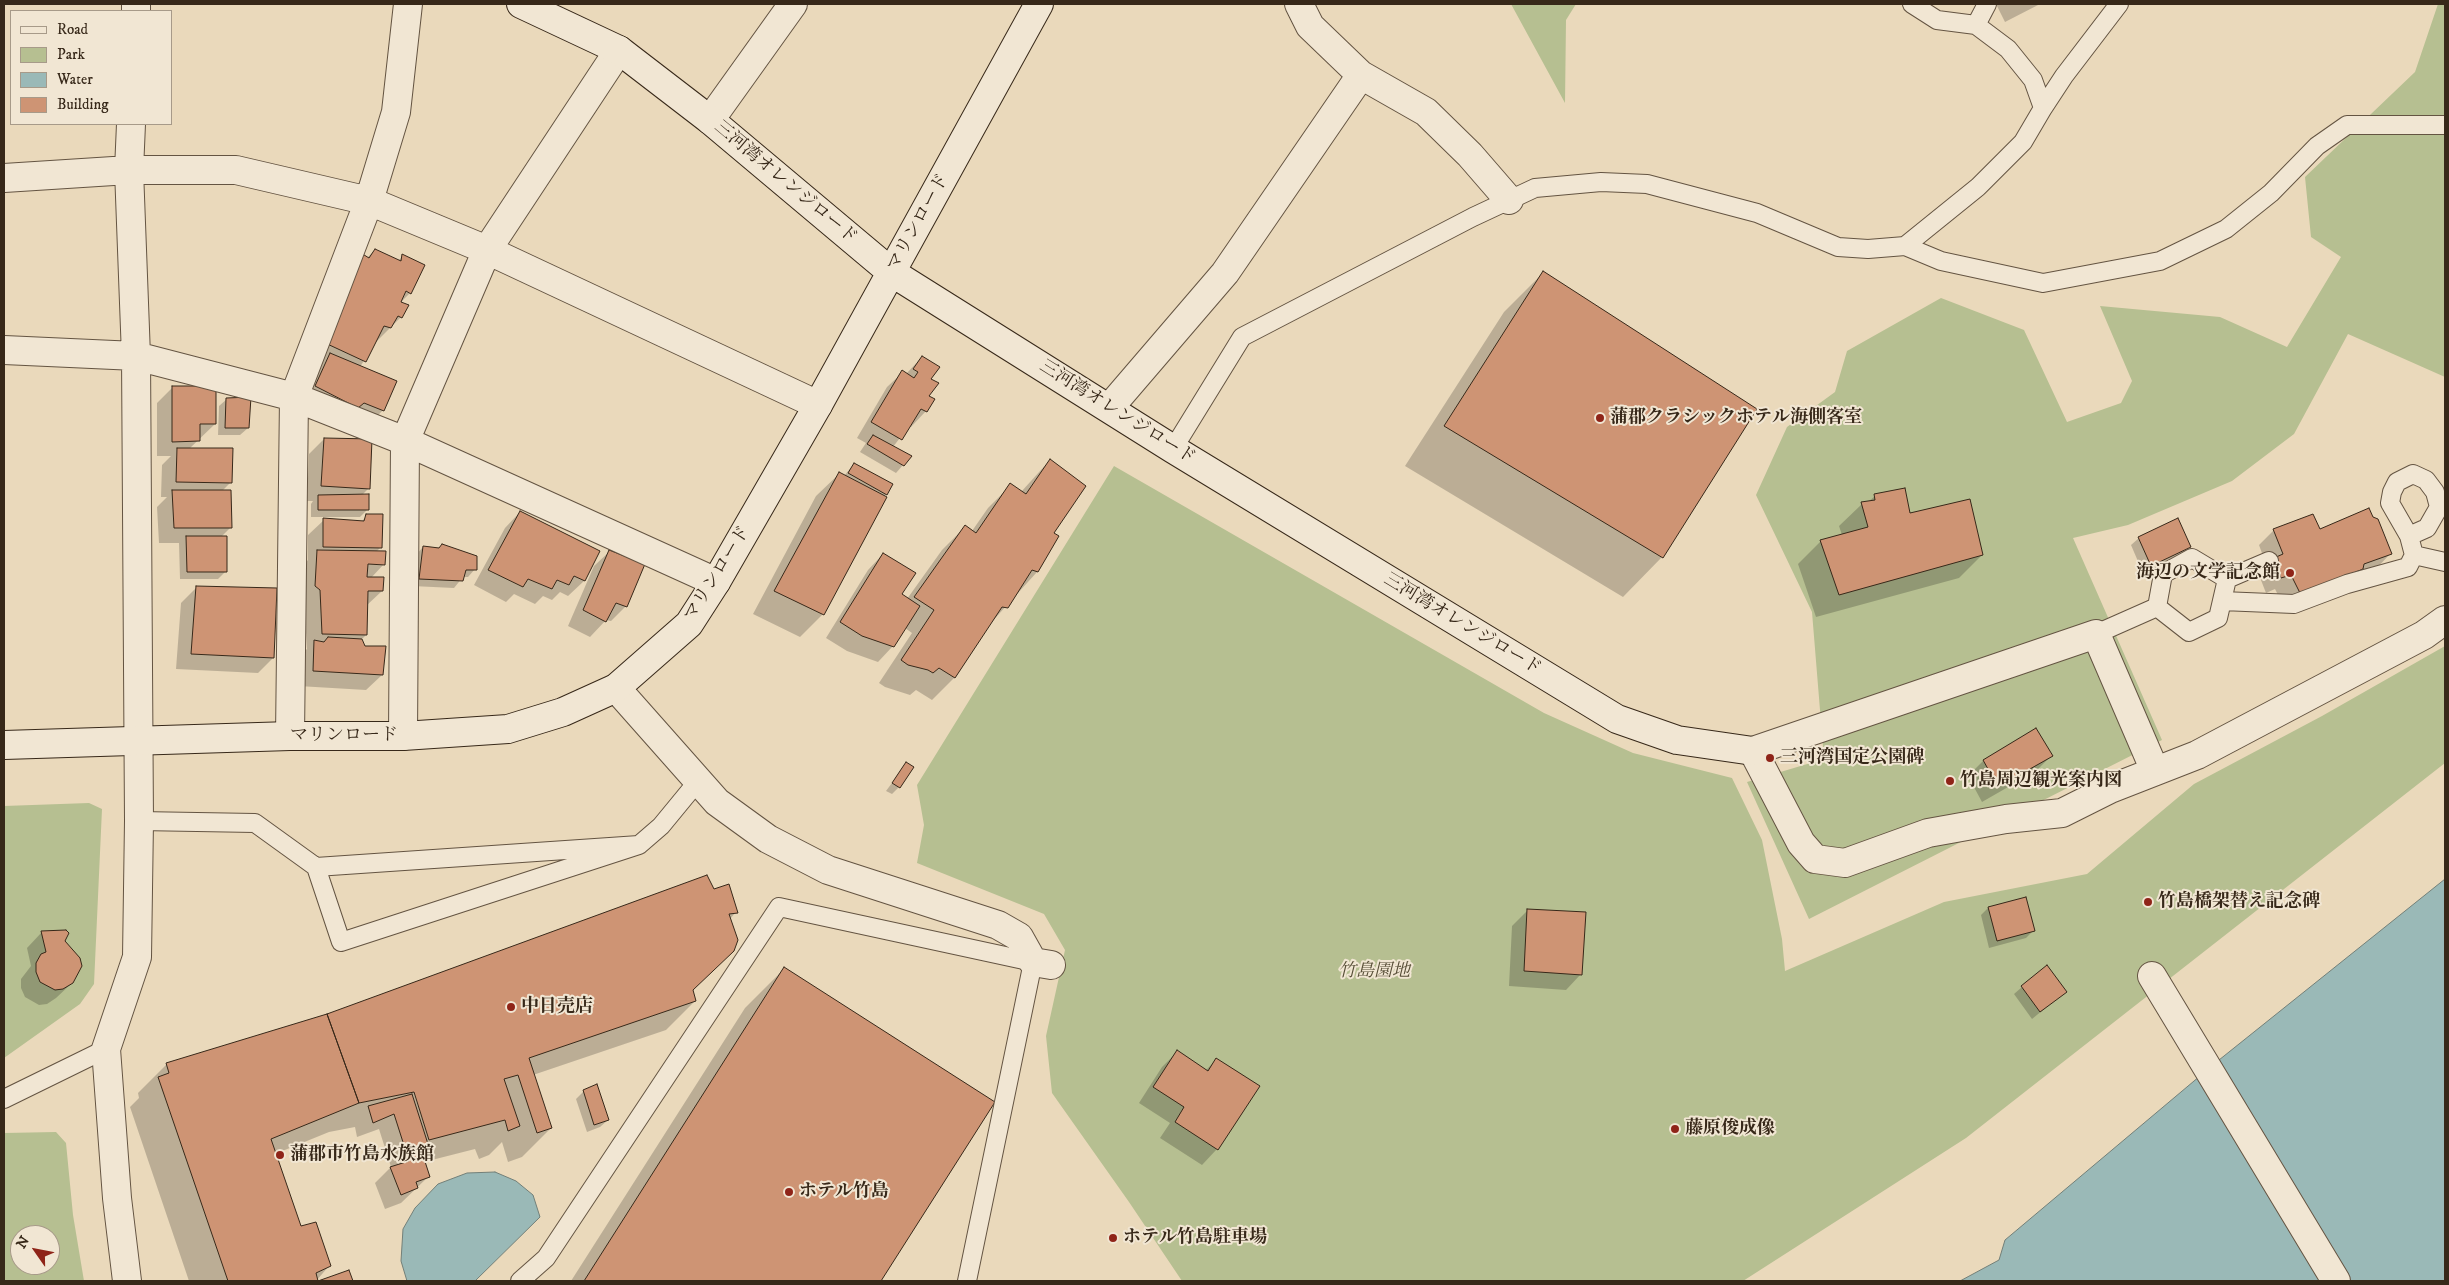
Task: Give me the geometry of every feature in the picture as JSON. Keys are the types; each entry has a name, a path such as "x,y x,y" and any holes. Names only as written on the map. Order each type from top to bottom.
{"street":[{"path":"290,736 294,397 369,201 396,112 408,4"},
{"name":"三河湾オレンジロード","path":"521,4 619,50 710,120 892,272 1110,407 1173,449 1617,720 1677,740 1753,751"},
{"path":"710,120 793,4"},
{"name":"マリンロード","path":"4,745 138,739 403,736 508,729 563,712 616,688 689,624 716,582 818,405 1040,4"},
{"path":"1299,4 1310,26 1361,75 1426,112 1470,155 1509,200"},
{"path":"403,736 405,441 487,250 619,50"},
{"path":"1110,407 1225,273 1361,75"},
{"path":"127,1281 117,1198 106,1049 137,957 139,821 136,356 129,170 131,125"},
{"path":"4,178 129,170 236,170 369,201 487,250 818,405"},
{"path":"4,350 136,356 294,397 405,441 716,582"},
{"path":"2156,771 2096,634 1753,751 1801,843 1815,859 1845,863 1928,833 2006,819 2062,813 2110,789 2197,755 2424,636 2445,620"},
{"path":"616,688 717,802 768,839 828,870 998,925 1019,937 1042,963"},
{"path":"2152,976 2336,1281"}],"lane":[{"path":"1912,4 1937,20 1976,25 2008,50 2033,80 2043,108"},
{"path":"1976,25 1987,4"},
{"path":"1905,246 1978,187 2023,142 2064,76 2119,4"},
{"path":"1173,449 1242,337 1472,217 1536,188 1601,182 1647,184 1758,213 1838,247 1868,249 1905,246 1940,261 2043,283 2160,260 2226,229 2271,193 2317,146 2348,125 2445,125"},
{"path":"2222,601 2294,604 2347,584 2408,567 2414,555 2409,536 2390,503 2392,492 2397,482 2413,474 2426,480 2441,500 2427,528 2409,536"},
{"path":"2414,555 2445,562"},
{"path":"2157,608 2163,574 2192,558 2227,578"},
{"path":"2227,578 2269,561"},
{"path":"2157,608 2189,632 2218,618 2227,578"},
{"path":"2096,634 2157,608"},
{"path":"139,821 255,822 316,867 341,942 639,845 661,826 698,781"},
{"path":"316,867 639,845"},
{"path":"520,1281 546,1258 779,907 1042,963 967,1281"},
{"path":"4,1099 106,1049"}],"green space":[{"path":"1511,4 1576,4 1566,20 1565,103"},
{"path":"2438,4 2445,4 2445,377 2348,334 2294,434 2232,481 2128,525 2073,538 2162,740 1809,919 1747,782 1824,759 1812,612 1756,495 1787,427 1835,392 1847,351 1941,298 2024,330 2067,422 2121,403 2132,381 2100,306 2220,317 2287,347 2341,257 2311,237 2305,177 2415,72"},
{"name":"竹島園地","path":"1114,466 1544,713 1633,753 1732,778 1762,840 1782,939 1785,971 1944,902 2087,874 2194,784 2322,716 2445,646 2445,763 1966,1138 1743,1281 1182,1281 1052,1093 1046,1036 1065,950 1044,914 917,863 924,825 917,785"},
{"path":"89,803 102,809 94,984 80,1004 4,1058 4,806"},
{"path":"56,1132 66,1143 73,1215 84,1281 4,1281 4,1133"}],"water":[{"path":"2445,879 2445,1281 1960,1281 1999,1260 2005,1240 2219,1060"},
{"path":"495,1172 516,1181 533,1195 540,1217 475,1281 407,1281 401,1261 403,1229 415,1208 438,1184 467,1173"}],"building":[{"path":"375,249 401,261 402,254 425,265 411,294 406,291 401,302 409,305 402,318 398,316 391,328 384,326 366,362 323,342 361,253 369,258"},
{"name":"蒲郡クラシックホテル海側客室","path":"1543,271 1757,409 1663,558 1444,426"},
{"path":"330,353 397,381 384,411 364,403 358,408 315,386"},
{"path":"922,356 940,367 931,379 939,383 929,396 935,399 927,412 921,409 902,440 871,422 902,370 914,378 918,372 913,369"},
{"path":"172,386 216,386 216,424 200,424 200,441 172,442"},
{"path":"251,397 249,428 225,428 226,398"},
{"path":"873,435 912,456 904,466 867,444"},
{"path":"324,438 372,439 370,489 321,486"},
{"path":"177,448 233,448 232,483 176,482"},
{"path":"1050,459 1086,486 1054,533 1059,536 1038,572 1032,570 1008,608 1002,607 955,678 939,668 933,673 908,665 901,660 934,610 914,597 965,525 976,533 1010,483 1026,494"},
{"path":"854,463 893,484 887,495 848,473"},
{"path":"839,472 887,497 824,615 774,591"},
{"path":"1905,488 1910,513 1970,499 1983,555 1839,595 1820,540 1868,527 1861,502 1875,500 1874,494"},
{"path":"172,490 231,490 232,528 174,528"},
{"path":"369,494 369,510 318,510 318,495"},
{"path":"2369,508 2373,517 2378,519 2392,554 2364,564 2363,569 2301,595 2291,575 2281,578 2274,558 2283,554 2273,529 2313,514 2320,529"},
{"path":"520,511 600,551 585,581 574,576 569,585 557,580 552,589 528,579 523,587 488,570"},
{"path":"366,514 383,514 382,548 323,547 323,518 364,521"},
{"path":"2178,518 2191,547 2151,566 2138,537"},
{"path":"186,536 227,536 227,572 187,572"},
{"path":"442,544 477,556 477,570 466,570 463,581 419,579 423,546 439,548"},
{"path":"317,550 386,551 385,565 368,564 367,577 384,577 383,591 368,591 367,635 322,634 320,590 315,586"},
{"path":"609,550 645,564 627,607 616,603 606,622 583,610"},
{"path":"883,553 916,573 902,594 920,606 894,647 862,636 840,622"},
{"path":"196,586 277,588 274,658 191,654"},
{"path":"328,637 362,639 365,646 386,646 383,675 313,671 314,640 324,642"},
{"path":"2036,728 2053,756 1998,787 1983,760"},
{"path":"906,762 914,767 900,788 892,783"},
{"name":"中日売店","path":"707,875 714,889 729,884 738,913 729,914 738,940 734,951 693,990 696,1001 529,1058 552,1128 537,1133 518,1075 504,1079 520,1126 508,1131 505,1120 429,1140 414,1092 359,1103 327,1014"},
{"path":"2026,897 2035,931 1997,941 1988,907"},
{"path":"1527,909 1586,912 1582,975 1524,971"},
{"path":"66,930 69,933 65,941 80,958 82,966 73,983 63,989 55,990 40,982 36,972 36,963 41,954 46,952 41,931"},
{"path":"2047,965 2067,992 2040,1012 2021,986"},
{"name":"ホテル竹島","path":"784,967 995,1102 881,1281 584,1281"},
{"name":"蒲郡市竹島水族館","path":"327,1014 359,1103 271,1139 301,1226 316,1222 331,1266 316,1273 318,1281 228,1281 158,1077 169,1073 166,1063"},
{"path":"1177,1050 1208,1071 1216,1058 1260,1086 1218,1150 1175,1122 1184,1107 1153,1087"},
{"path":"597,1084 609,1120 594,1125 583,1090"},
{"path":"412,1094 428,1144 420,1146 430,1177 416,1182 418,1188 401,1195 390,1167 409,1161 394,1114 373,1123 368,1106"},
{"path":"349,1270 353,1281 318,1281"}],"place":[{"name":"蒲郡クラシックホテル海側客室","path":"1600,418"},
{"name":"海辺の文学記念館","path":"2290,573"},
{"name":"三河湾国定公園碑","path":"1770,758"},
{"name":"竹島周辺観光案内図","path":"1950,781"},
{"name":"竹島橋架替え記念碑","path":"2148,902"},
{"name":"中日売店","path":"511,1007"},
{"name":"藤原俊成像","path":"1675,1129"},
{"name":"蒲郡市竹島水族館","path":"280,1155"},
{"name":"ホテル竹島","path":"789,1192"},
{"name":"ホテル竹島駐車場","path":"1113,1238"}]}
